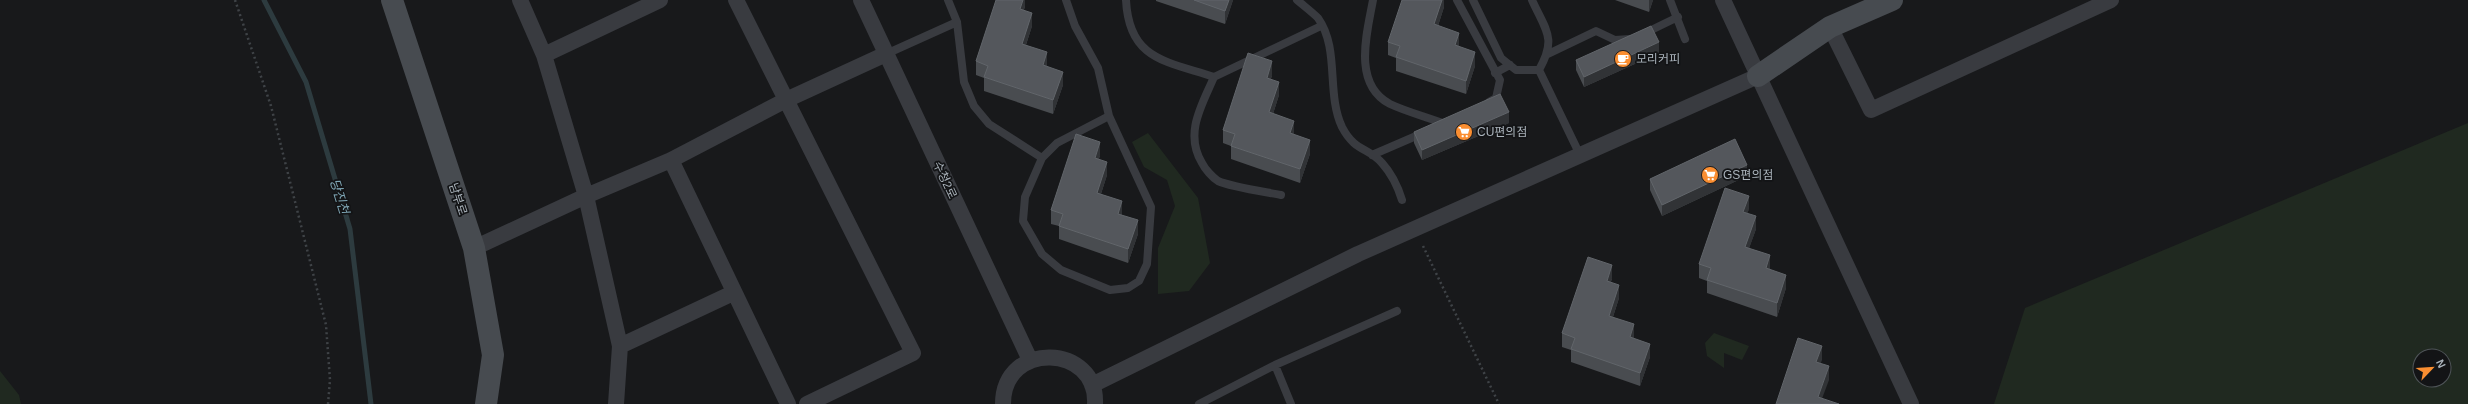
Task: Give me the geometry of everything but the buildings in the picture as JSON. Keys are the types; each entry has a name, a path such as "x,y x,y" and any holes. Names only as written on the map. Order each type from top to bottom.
{"main road":[{"name":"남부로","path":"392,0 474,248 493,355 486,404"},
{"path":"1758,76 1830,27 1892,0"}],"street":[{"path":"520,0 544,55 586,196 620,346 616,404"},
{"path":"544,55 660,0"},
{"path":"736,0 913,353 807,404"},
{"name":"수청2로","path":"860,0 1030,360"},
{"path":"1723,0 1911,404"},
{"path":"1830,27 1871,110 2111,0"},
{"path":"474,248 586,196 671,160 786,100 886,54"},
{"path":"1092,385 1358,254 1758,76"},
{"path":"671,160 733,293 788,404"},
{"path":"620,346 733,293"},
{"path":"1003,404 1006,386 1012,375 1030,360 1044,356 1059,357 1072,363 1084,372 1092,385 1094,404"}],"lane":[{"path":"948,0 958,22 964,82 974,106 989,124 1018,145 1042,158"},
{"path":"1066,0 1075,26 1098,68 1109,116 1151,207 1147,264 1139,281 1128,288 1110,290 1061,270 1042,254 1023,222 1025,197 1042,158 1056,143 1109,116"},
{"path":"1126,0 1131,31 1140,46 1156,58 1214,77"},
{"path":"1297,0 1318,18 1329,43 1333,95 1342,127 1355,146 1382,162 1398,187 1402,200"},
{"path":"1372,0 1364,52 1366,74 1376,92 1389,104 1448,122 1372,155"},
{"path":"1458,0 1500,80 1496,98 1484,105"},
{"path":"1474,0 1501,58 1516,70 1539,70"},
{"path":"1532,0 1550,41 1548,54 1539,70"},
{"path":"1670,0 1678,17 1685,39"},
{"path":"1548,54 1596,31 1615,40 1633,39 1678,17"},
{"path":"886,54 958,22"},
{"path":"1281,196 1219,181 1205,169 1196,152 1193,136 1194,122 1214,77 1321,26"},
{"path":"1496,73 1510,65"},
{"path":"1539,70 1580,155"},
{"path":"1199,404 1275,365 1397,311"},
{"path":"1275,365 1292,404"}],"path":[{"path":"235,0 271,106 326,325 330,380 328,404"},
{"path":"1423,246 1499,404"}],"shaded area":[{"path":"2468,123 2468,404 1994,404 2025,308"},
{"path":"1148,133 1198,198 1210,263 1189,291 1158,294 1158,248 1175,206 1167,180 1144,167 1132,142"},
{"path":"1714,333 1749,346 1742,360 1724,353 1724,368 1707,356 1705,343"},
{"path":"0,371 19,395 21,404 0,404"}],"waterway":[{"name":"당진천","path":"264,0 306,82 350,229 371,404"}],"place":[{"name":"모리커피","path":"1623,59"},
{"name":"CU편의점","path":"1464,132"},
{"name":"GS편의점","path":"1710,175"}]}
